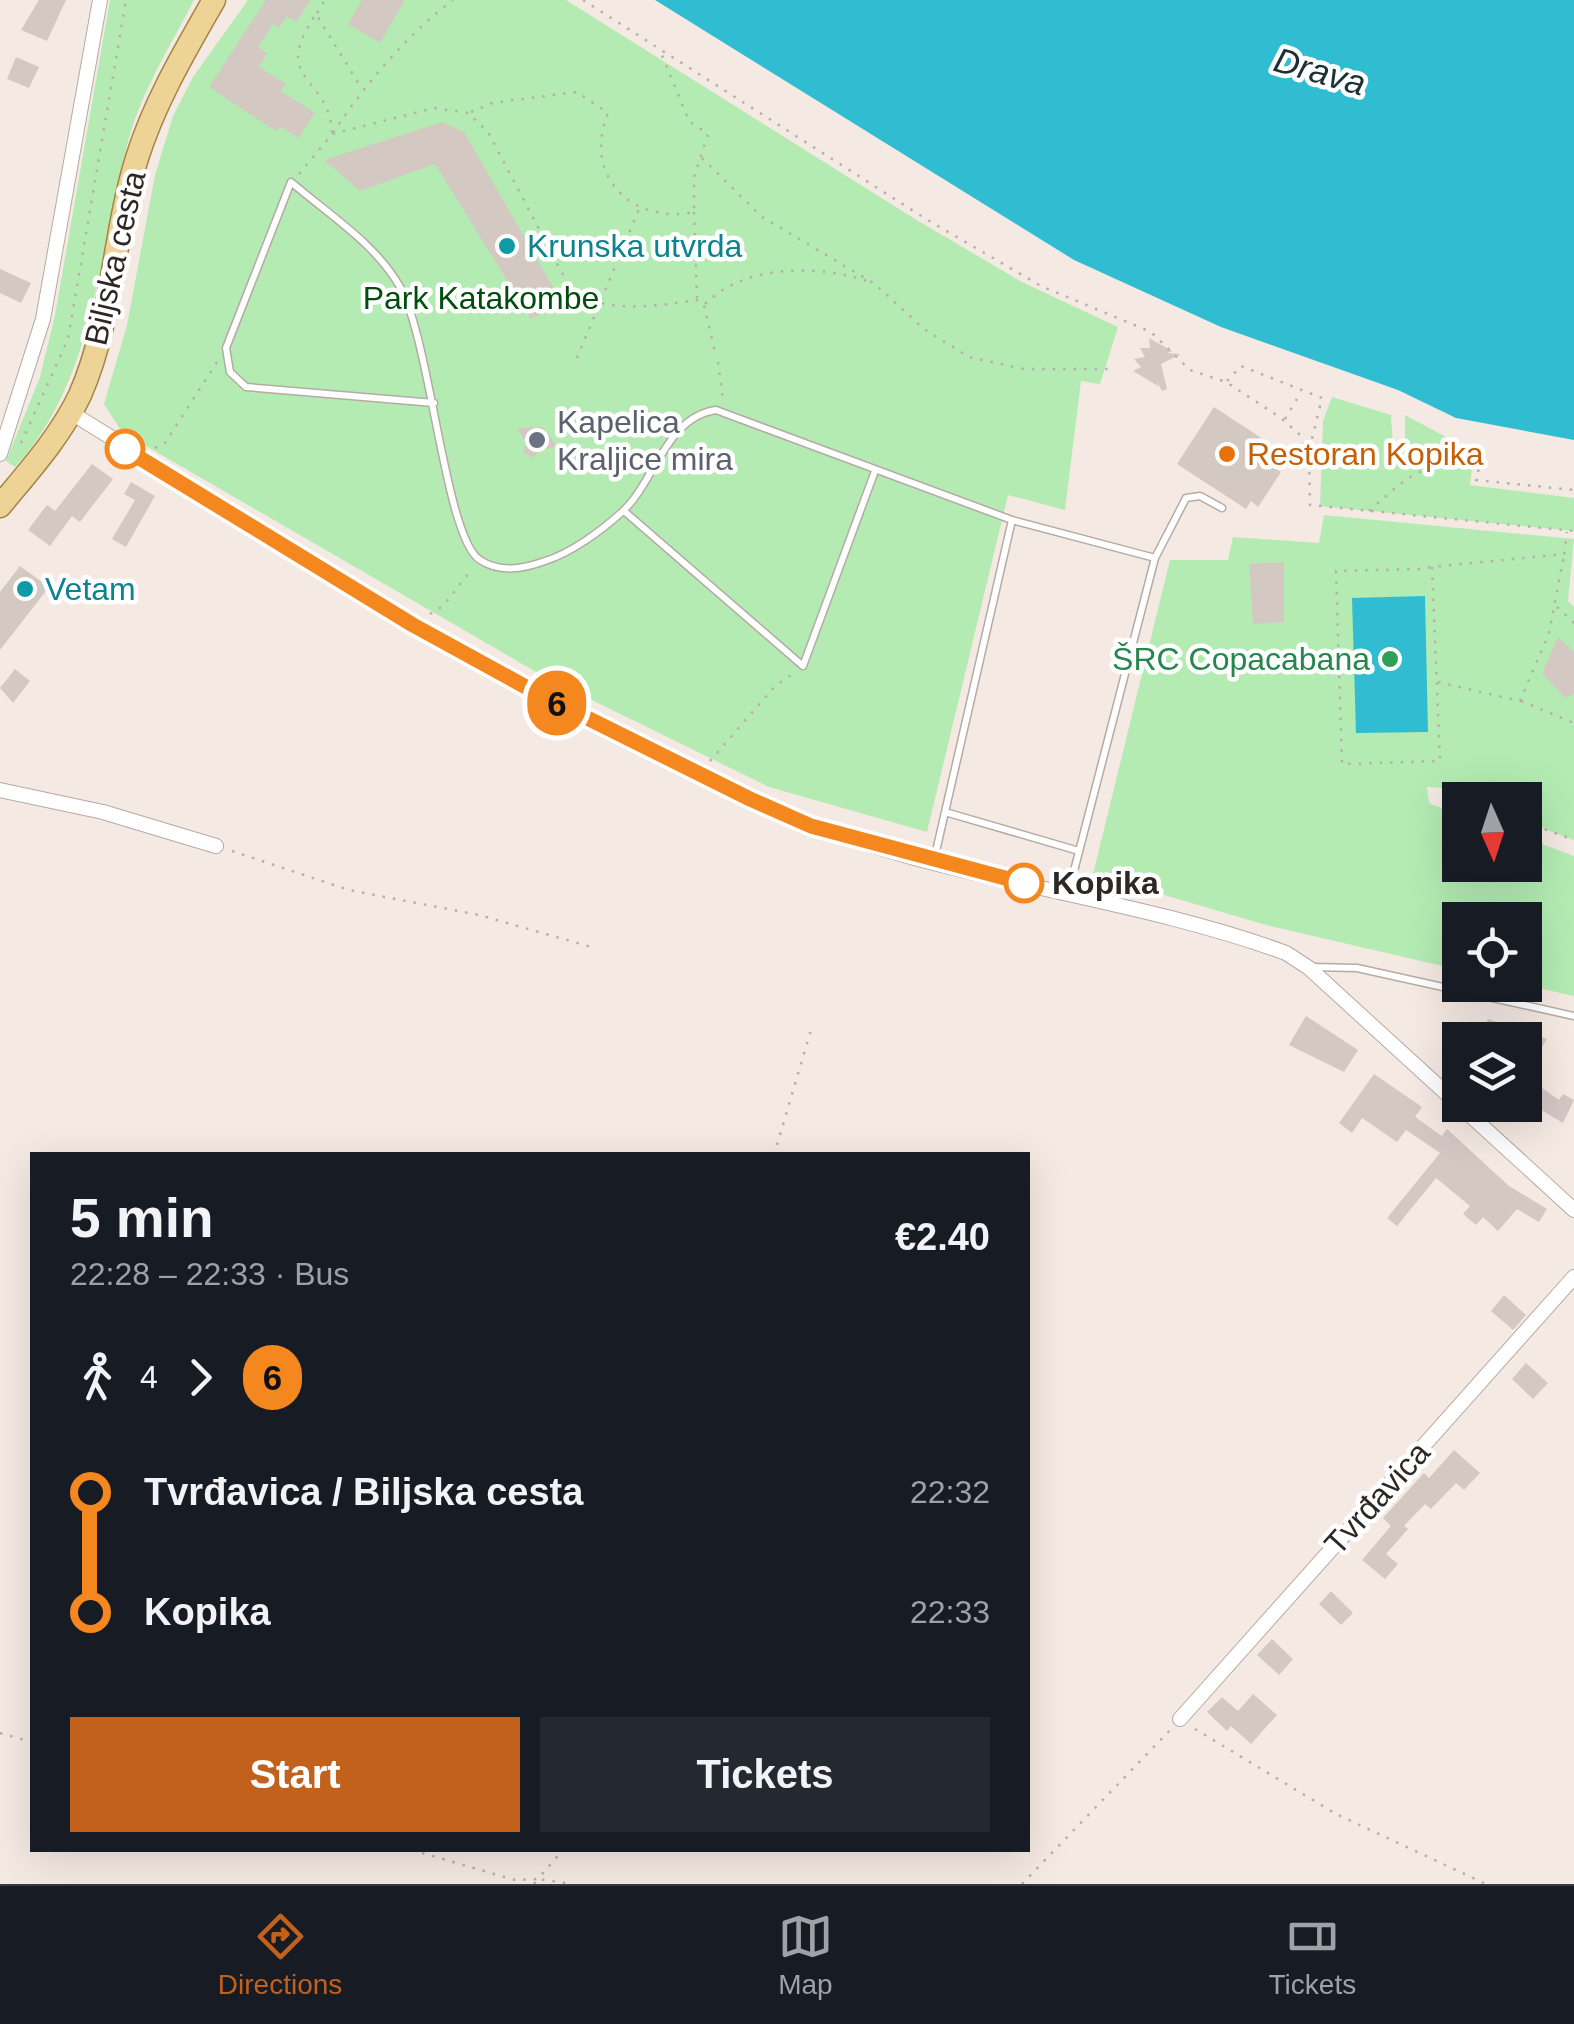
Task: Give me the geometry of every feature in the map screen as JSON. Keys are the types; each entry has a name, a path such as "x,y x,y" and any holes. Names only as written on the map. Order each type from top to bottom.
{"main road":[{"name":"Biljska cesta","path":"0,506 45,452 70,412 99,336 142,144 174,71 214,0"}],"street":[{"name":"Biljska cesta","path":"0,454 43,319 100,0"},
{"path":"70,412 413,625 698,773 811,826 1263,944 1309,968 1574,1210"},
{"path":"0,790 103,812 216,846"},
{"name":"Tvrđavica","path":"1180,1719 1574,1277"}],"lane":[{"path":"434,403 246,387 230,372 226,348 292,182 378,256 401,288 423,351 434,403 461,537 478,559 505,570 547,561 624,511 685,422 701,412 725,412 1012,520 1155,558"},
{"path":"624,511 803,666 876,470"},
{"path":"1068,895 1155,558 1186,498 1200,496 1222,508"},
{"path":"934,860 1012,520"},
{"path":"945,812 1079,851"},
{"path":"1309,968 1357,968 1574,1016"}],"path":[{"path":"18,449 58,369 68,338 126,0"},
{"path":"325,0 296,52 299,70 331,117 332,134"},
{"path":"292,182 332,134 362,89 391,62 419,26 454,0"},
{"path":"583,0 926,219 1042,286 1166,342 1190,370 1226,382 1284,420 1299,434 1309,453"},
{"path":"316,14 362,89"},
{"path":"658,47 689,121 708,134 694,177 697,300"},
{"path":"332,134 434,108 468,113 492,103 577,92 608,113 600,143 606,177 614,190 640,209 662,215 694,212"},
{"path":"468,113 488,132 568,286 582,299 603,304 664,305 697,300 704,305 716,356"},
{"path":"702,158 762,217 875,284 924,329 969,357 1024,369 1114,369"},
{"path":"576,358 603,304 640,209"},
{"path":"704,305 733,282 770,274 814,271 875,284"},
{"path":"136,456 165,443 226,348"},
{"path":"718,362 725,412"},
{"path":"1226,382 1241,366 1322,398 1309,453 1310,505 1574,531"},
{"path":"1284,420 1302,390"},
{"path":"1368,511 1416,471 1432,464 1479,468 1476,480 1574,490"},
{"path":"1520,700 1549,633 1567,531"},
{"path":"1432,567 1440,761 1342,764 1336,571 1432,567 1564,554"},
{"path":"413,625 444,606 478,559"},
{"path":"1555,604 1574,623"},
{"path":"698,773 775,686 803,666"},
{"path":"1436,682 1520,700 1574,723"},
{"path":"1542,828 1574,840"},
{"path":"216,846 349,890 480,915 595,948"},
{"path":"775,1152 811,1030"},
{"path":"1022,1884 1180,1719 1235,1757 1336,1814 1486,1884"},
{"path":"0,1733 30,1741"},
{"path":"419,1852 515,1880 573,1884"},
{"path":"536,1882 561,1852"}],"green space":[{"path":"110,0 194,0 150,85 129,138 79,353 42,431 15,467 6,461 40,377 55,315"},
{"name":"Park Katakombe","path":"248,0 566,0 915,219 1022,282 1118,327 1100,384 1081,381 1065,510 1008,495 927,832 769,787 543,676 122,432 104,404 127,325 155,175 173,116 193,77"},
{"path":"1332,397 1391,415 1393,446 1405,438 1405,415 1474,452 1470,485 1574,498 1574,531 1320,506 1323,421"},
{"path":"1324,515 1574,539 1568,601 1574,607 1574,840 1542,828 1542,782 1442,782 1442,788 1427,787 1429,803 1442,808 1442,882 1542,882 1542,844 1574,856 1574,996 1542,989 1542,902 1442,902 1442,966 1266,925 1093,874 1170,560 1228,560 1233,537 1319,543"}],"water":[{"name":"Drava","path":"655,0 1574,0 1574,440 1456,418 1398,390 1221,327 1074,260"},
{"path":"1425,596 1428,732 1356,733 1352,598"}],"building":[{"path":"39,0 66,0 47,41 21,30"},
{"path":"266,0 311,0 296,22 287,16 279,28 273,24 258,47 267,53 259,67 286,84 281,91 315,113 298,138 280,126 277,132 209,87"},
{"path":"362,0 405,0 380,43 348,24"},
{"path":"16,57 39,67 29,88 7,79"},
{"name":"Krunska utvrda","path":"442,122 464,132 561,301 531,319 435,164 360,191 324,160"},
{"path":"0,269 31,283 21,303 0,293"},
{"path":"1149,338 1172,351 1167,353 1181,354 1161,364 1167,389 1162,391 1157,382 1158,386 1133,371 1141,367 1134,359 1145,357 1140,348 1150,348"},
{"name":"Restoran Kopika","path":"1214,407 1275,447 1265,462 1281,472 1258,507 1251,501 1246,509 1177,464"},
{"name":"Kapelica Kraljice mira","path":"543,427 557,447 539,450 533,458 523,452 526,443 517,428"},
{"path":"92,464 113,479 80,522 72,516 50,546 28,530 47,505 55,511"},
{"path":"131,482 155,496 126,547 112,539 135,500 124,494"},
{"path":"1284,562 1284,622 1253,624 1249,564"},
{"path":"20,566 49,587 0,650 0,592"},
{"path":"1558,637 1574,652 1574,694 1565,698 1542,673"},
{"path":"15,669 30,681 13,703 0,688"},
{"path":"1306,1016 1358,1050 1344,1072 1289,1045"},
{"path":"1374,1074 1422,1107 1415,1117 1442,1136 1447,1129 1509,1186 1547,1209 1539,1222 1517,1209 1498,1231 1483,1217 1476,1225 1463,1214 1470,1206 1436,1178 1397,1226 1387,1218 1440,1153 1406,1130 1397,1142 1362,1118 1352,1133 1339,1123"},
{"path":"1542,1088 1559,1100 1563,1094 1574,1100 1563,1123 1542,1111"},
{"path":"1504,1295 1526,1315 1513,1330 1491,1311"},
{"path":"1526,1363 1548,1383 1533,1399 1512,1379"},
{"path":"1454,1450 1480,1473 1464,1490 1456,1483 1431,1509 1425,1504 1404,1526 1408,1529 1386,1554 1398,1564 1385,1579 1362,1560 1391,1526 1383,1518 1424,1473 1429,1478"},
{"path":"1331,1591 1353,1613 1341,1625 1319,1604"},
{"path":"1272,1639 1293,1659 1279,1675 1257,1655"},
{"path":"1253,1694 1277,1715 1251,1744 1231,1726 1227,1731 1207,1712 1222,1697 1238,1711"}],"bus line":[{"name":"6","path":"125,449 413,625 535,692 750,799 811,826 1024,883"}],"place":[{"name":"Krunska utvrda","path":"507,246"},
{"name":"Kapelica Kraljice mira","path":"537,440"},
{"name":"Restoran Kopika","path":"1227,454"},
{"name":"Vetam","path":"25,589"},
{"name":"ŠRC Copacabana","path":"1390,659"},
{"name":"Kopika","path":"1024,883"}]}
